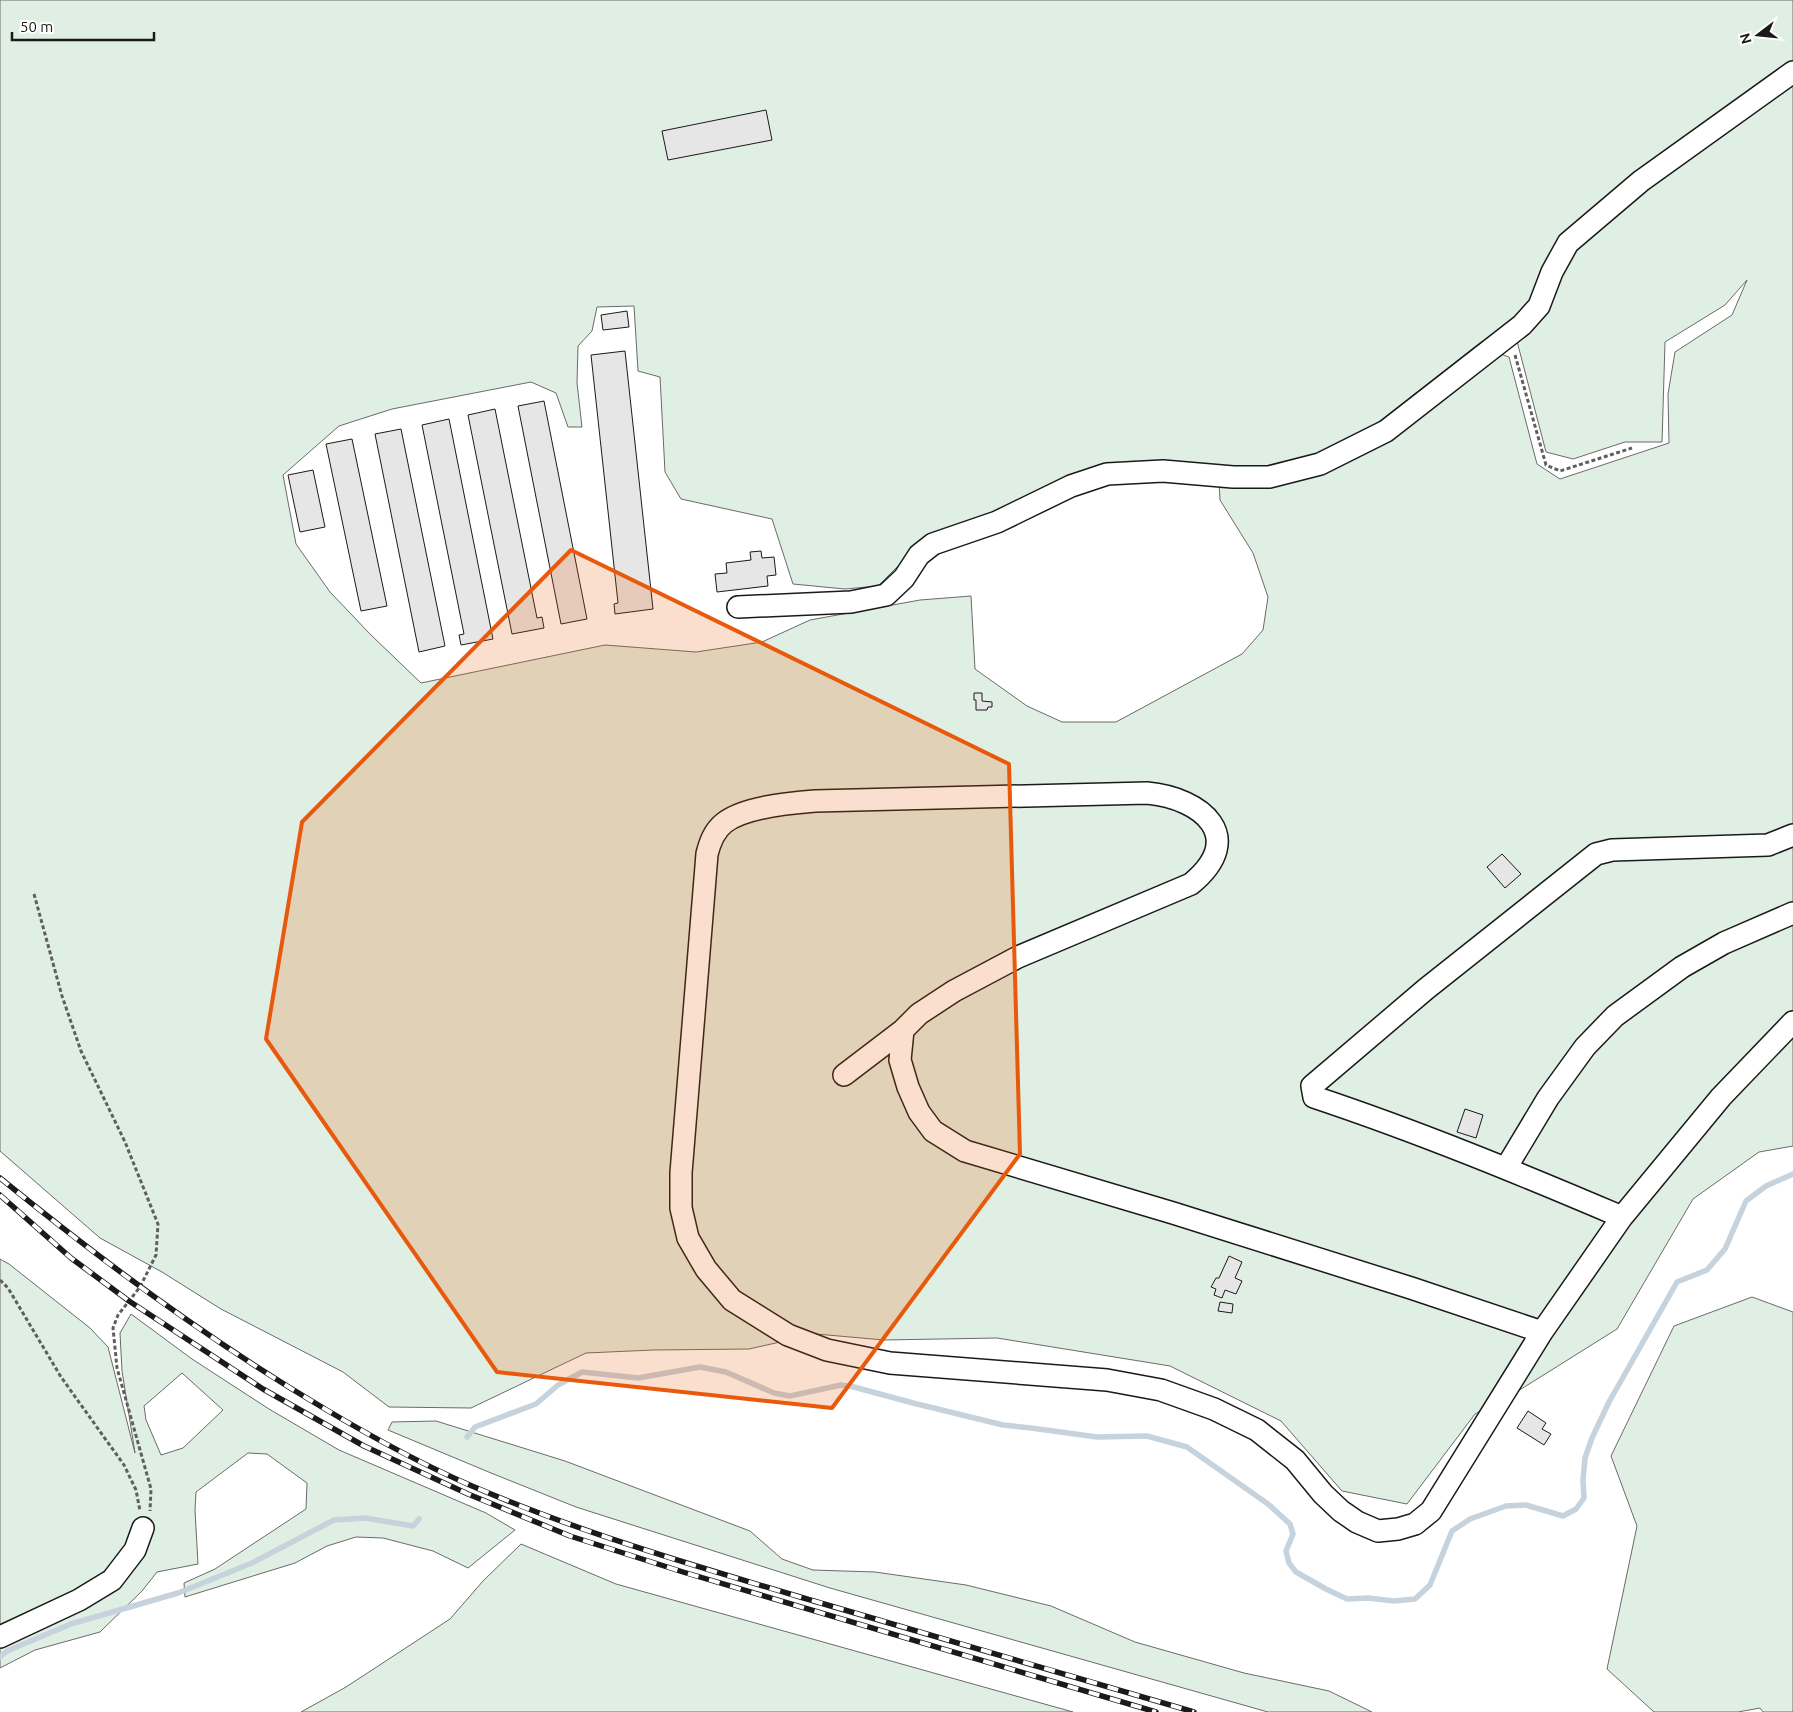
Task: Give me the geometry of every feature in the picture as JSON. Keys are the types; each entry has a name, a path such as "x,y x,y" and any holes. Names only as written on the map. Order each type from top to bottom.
{"lane":[{"path":"738,608 851,602 886,595 904,578 919,556 933,544 998,522 1071,486 1107,474 1163,471 1233,477 1269,477 1320,464 1386,431 1522,325 1538,306 1552,272 1568,243 1641,182 1793,72"},
{"path":"844,1075 903,1030 920,1014 954,991 1018,956 1183,888 1199,877 1218,849 1217,835 1209,819 1194,807 1178,798 1147,793 814,801 788,803 748,811 724,823 712,837 707,854 681,1172 681,1208 688,1238 706,1270 732,1300 788,1335 826,1350 890,1363 1107,1380 1161,1390 1214,1409 1257,1430 1295,1460 1322,1494 1357,1522 1378,1530 1398,1529 1415,1524 1431,1511 1542,1332 1622,1217 1721,1097 1793,1022"},
{"path":"1622,1217 1506,1168 1384,1120 1314,1097 1312,1086 1426,989 1596,854 1612,850 1768,845 1793,835"},
{"path":"1506,1168 1548,1098 1585,1047 1615,1016 1682,966 1724,943 1793,913"},
{"path":"903,1030 900,1060 908,1087 919,1112 933,1131 965,1151 1218,1227 1412,1288 1542,1332"},
{"path":"0,1637 79,1600 112,1580 135,1550 143,1528"}],"path":[{"path":"1509,335 1546,465 1560,471 1632,448"},
{"path":"34,894 62,996 81,1051 125,1142 158,1224 156,1255 140,1287 118,1315 113,1328 117,1368 151,1489 150,1511 143,1528"},
{"path":"0,1280 8,1288 61,1377 124,1465 136,1490 143,1528"}],"highlighted area":[{"path":"571,550 1009,764 1020,1154 832,1408 497,1372 266,1039 302,822"}],"green space":[{"path":"0,0 1793,0 1793,1146 1759,1152 1693,1199 1617,1329 1518,1391 1475,1414 1407,1504 1342,1491 1281,1421 1170,1366 997,1338 884,1340 816,1334 749,1349 586,1353 471,1408 389,1407 343,1372 221,1309 162,1272 100,1238 0,1151","holes":["1747,280 1732,315 1675,352 1668,394 1669,443 1560,479 1537,464 1509,357 1498,353 1307,471 1219,482 1220,500 1253,553 1268,597 1263,630 1242,654 1116,722 1062,722 1027,706 975,669 971,596 920,600 810,620 762,642 696,652 605,645 421,683 330,592 296,544 283,475 339,426 392,409 531,382 556,393 568,427 582,427 577,383 578,346 592,331 597,307 634,306 638,371 660,377 665,472 681,499 772,519 793,584 845,589 878,586 926,538 1119,466 1214,465 1260,469 1312,456 1376,424 1481,342 1513,326 1546,452 1573,459 1625,442 1662,442 1665,342 1725,305"]},
{"path":"0,1259 9,1264 90,1328 108,1347 135,1453 122,1371 120,1333 131,1314 192,1359 269,1409 339,1450 486,1513 515,1530 468,1568 433,1551 383,1538 356,1537 327,1546 295,1563 185,1597 184,1583 215,1569 306,1509 307,1483 267,1454 248,1453 196,1492 198,1564 157,1572 142,1591 100,1632 35,1650 0,1668","holes":["182,1373 223,1410 183,1448 161,1455 146,1420 144,1406"]},
{"path":"1752,1297 1793,1312 1793,1712 1763,1712 1760,1708 1738,1712 1654,1712 1607,1669 1637,1526 1611,1456 1674,1326"},
{"path":"436,1421 565,1461 750,1531 782,1559 813,1570 875,1572 966,1585 1051,1606 1135,1642 1244,1673 1329,1691 1372,1712 1268,1712 830,1588 576,1507 388,1430 392,1422"},
{"path":"521,1544 616,1584 1073,1712 301,1712 346,1687 450,1619 483,1581"}],"building":[{"path":"766,110 772,140 668,160 662,131"},
{"path":"627,311 629,327 603,330 601,315"},
{"path":"625,351 653,609 615,614 614,604 618,603 591,355"},
{"path":"544,401 587,619 561,624 518,406"},
{"path":"495,409 537,618 542,617 544,628 512,634 468,415"},
{"path":"449,419 493,639 461,645 459,635 464,634 422,425"},
{"path":"401,429 445,646 419,652 375,434"},
{"path":"352,439 387,606 361,611 326,444"},
{"path":"313,470 325,527 300,532 288,475"},
{"path":"761,551 762,558 774,557 776,575 767,576 768,586 717,592 715,574 727,573 726,563 751,560 750,552"},
{"path":"974,693 982,693 982,701 992,702 992,707 988,707 987,710 976,710"},
{"path":"1502,854 1521,874 1505,888 1487,867"},
{"path":"1465,1109 1483,1115 1476,1138 1457,1132"},
{"path":"1229,1256 1242,1262 1235,1278 1242,1281 1236,1294 1225,1290 1222,1298 1214,1295 1216,1289 1211,1287 1216,1278 1219,1278"},
{"path":"1220,1302 1233,1304 1232,1313 1218,1311"},
{"path":"1528,1411 1546,1423 1542,1429 1551,1434 1544,1445 1517,1428"}],"waterway":[{"path":"467,1437 475,1427 536,1404 558,1385 582,1372 638,1378 700,1367 726,1372 774,1393 790,1396 841,1385 1003,1425 1097,1437 1147,1436 1187,1447 1268,1504 1290,1524 1293,1534 1286,1551 1289,1563 1296,1572 1347,1599 1368,1598 1394,1601 1415,1599 1430,1585 1452,1531 1470,1519 1506,1506 1526,1505 1563,1516 1576,1509 1584,1498 1585,1458 1592,1438 1609,1402 1677,1282 1707,1270 1725,1249 1746,1201 1766,1186 1793,1174"},
{"path":"0,1657 7,1651 71,1624 178,1593 252,1563 334,1520 365,1518 413,1526 419,1519"}],"railway":[{"path":"0,1178 158,1300 240,1356 361,1430 453,1478 515,1504 602,1536 690,1564 1194,1712"},
{"path":"0,1195 71,1258 129,1301 263,1389 364,1446 468,1494 570,1536 683,1572 1156,1712"}]}
